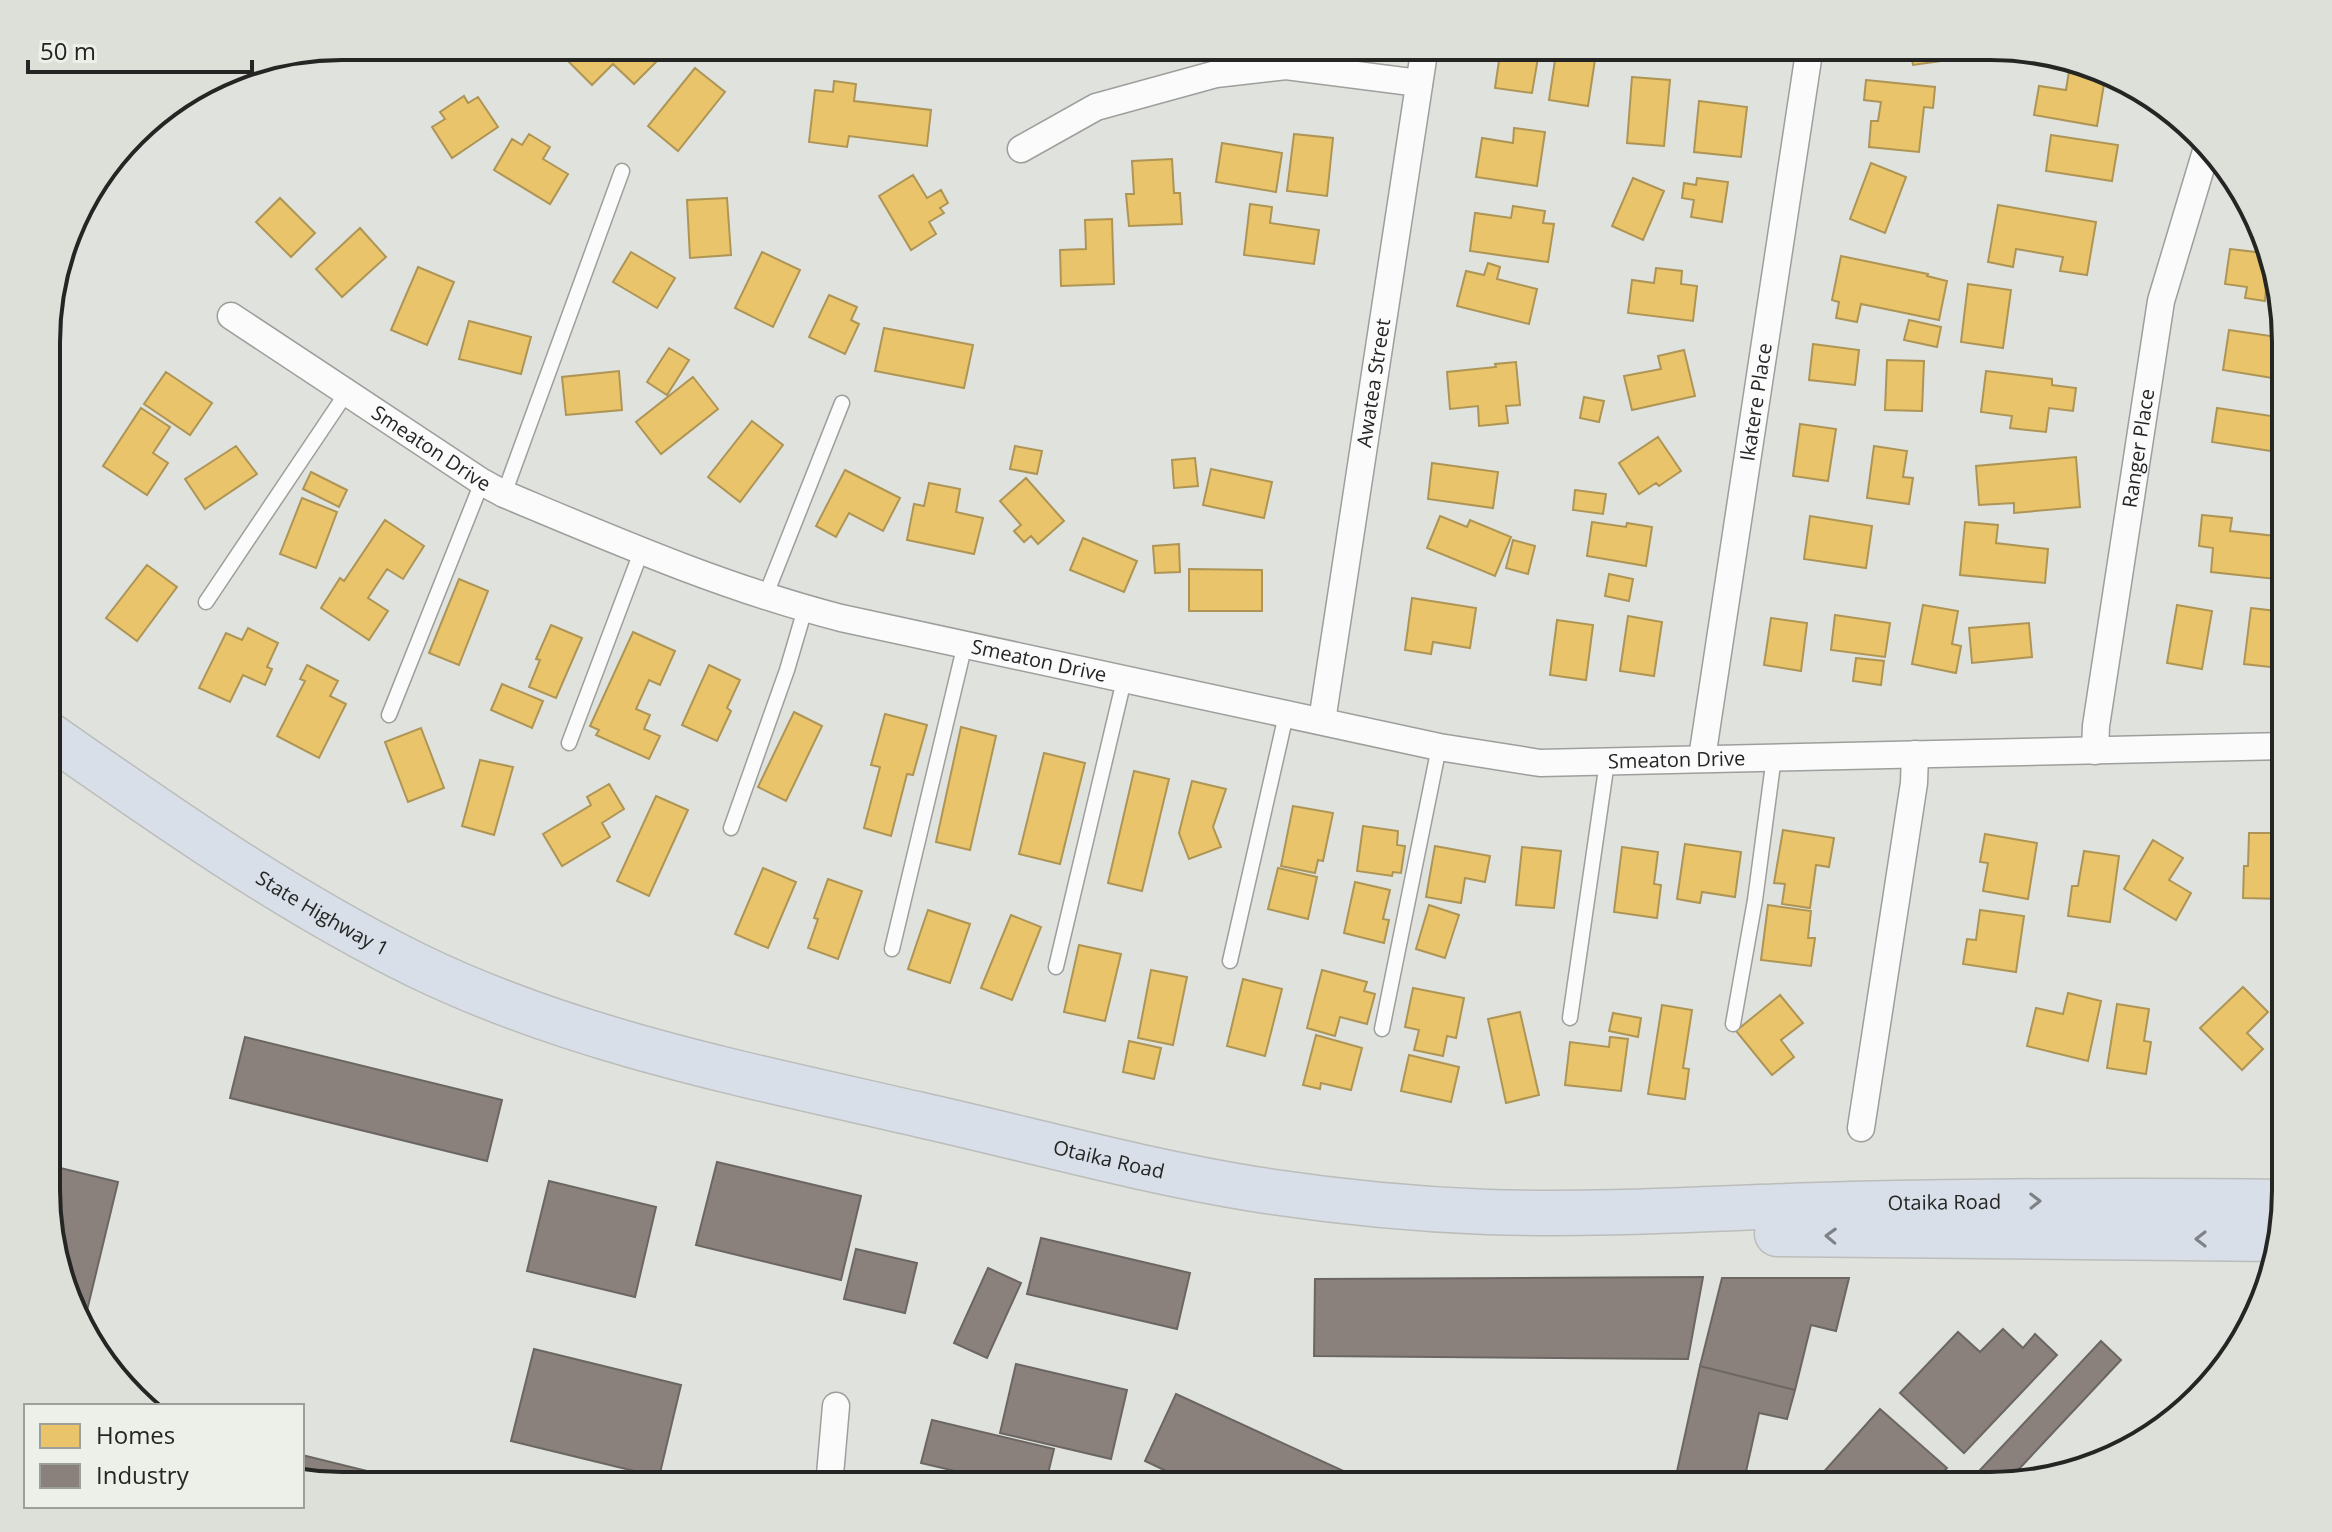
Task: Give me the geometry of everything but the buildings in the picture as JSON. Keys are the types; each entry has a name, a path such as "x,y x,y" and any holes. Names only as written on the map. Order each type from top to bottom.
{"highway":[{"name":"State Highway 1","path":"60,742 323,917 422,968 512,1005 622,1042"},
{"name":"Otaika Road","path":"622,1042 797,1087 1252,1189 1354,1202 1482,1212 1604,1215 1845,1204 2068,1200 2271,1202"},
{"name":"Otaika Road","path":"1604,1215 1717,1232 2268,1239"}],"street":[{"name":"Awatea Street","path":"1322,721 1423,60"},
{"name":"Ikatere Place","path":"1702,758 1808,60"},
{"path":"1021,149 1096,107 1216,74 1286,66 1419,83"},
{"name":"Ranger Place","path":"2095,751 2096,726 2161,301 2204,158"},
{"name":"Smeaton Drive","path":"231,316 493,488 641,552 805,609 1286,715 1439,747 1540,763 2271,746"},
{"path":"1861,1128 1914,783 1915,754"},
{"path":"830,1472 836,1406"}],"lane":[{"path":"389,715 493,488 622,171"},
{"path":"206,602 347,392"},
{"path":"765,597 842,403"},
{"path":"569,743 641,552"},
{"path":"731,828 787,670 805,609"},
{"path":"892,949 965,644"},
{"path":"1056,967 1124,680"},
{"path":"1230,961 1286,715"},
{"path":"1382,1029 1439,747"},
{"path":"1733,1024 1755,900 1774,757"},
{"path":"1570,1018 1607,762"}]}
